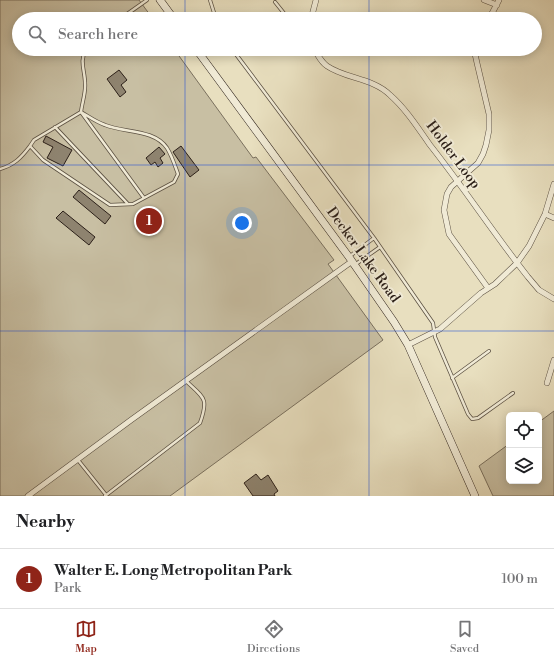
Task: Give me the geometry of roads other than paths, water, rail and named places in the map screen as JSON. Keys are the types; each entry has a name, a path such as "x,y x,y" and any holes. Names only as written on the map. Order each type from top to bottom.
{"main road":[{"path":"160,0 169,12"},
{"name":"Decker Lake Road","path":"201,56 394,322 408,345 475,496"}],"street":[{"path":"312,12 316,0"},
{"path":"484,0 498,3 493,12"},
{"name":"Holder Loop","path":"319,56 326,65 334,70 374,84 390,94 458,181 517,263 539,290 554,299"},
{"path":"476,56 489,114 489,130 483,154 478,163 451,187 446,198 444,210 449,234 488,288"},
{"path":"408,345 440,329 480,293 517,263 529,246 545,214 554,184"},
{"path":"545,214 554,218"},
{"path":"28,496 351,261"},
{"path":"547,383 554,360"}],"lane":[{"path":"130,12 147,0"},
{"path":"210,0 214,12"},
{"path":"275,2 283,12"},
{"path":"0,169 10,167 21,158 34,140 80,112 86,84 82,69 83,56"},
{"path":"237,56 374,238 433,323 435,337 468,414 472,419 478,418 513,393"},
{"path":"30,146 43,160 110,205 134,204 174,182 178,174 168,148 160,141 147,134 104,125 80,112"},
{"path":"80,112 144,198"},
{"path":"56,127 129,204"},
{"path":"351,261 374,238"},
{"path":"351,261 380,247"},
{"path":"452,378 489,351"},
{"path":"78,459 106,496 200,424 205,408 202,396 186,380"}],"place":[{"name":"Walter E. Long Metropolitan Park","path":"149,221"}]}
